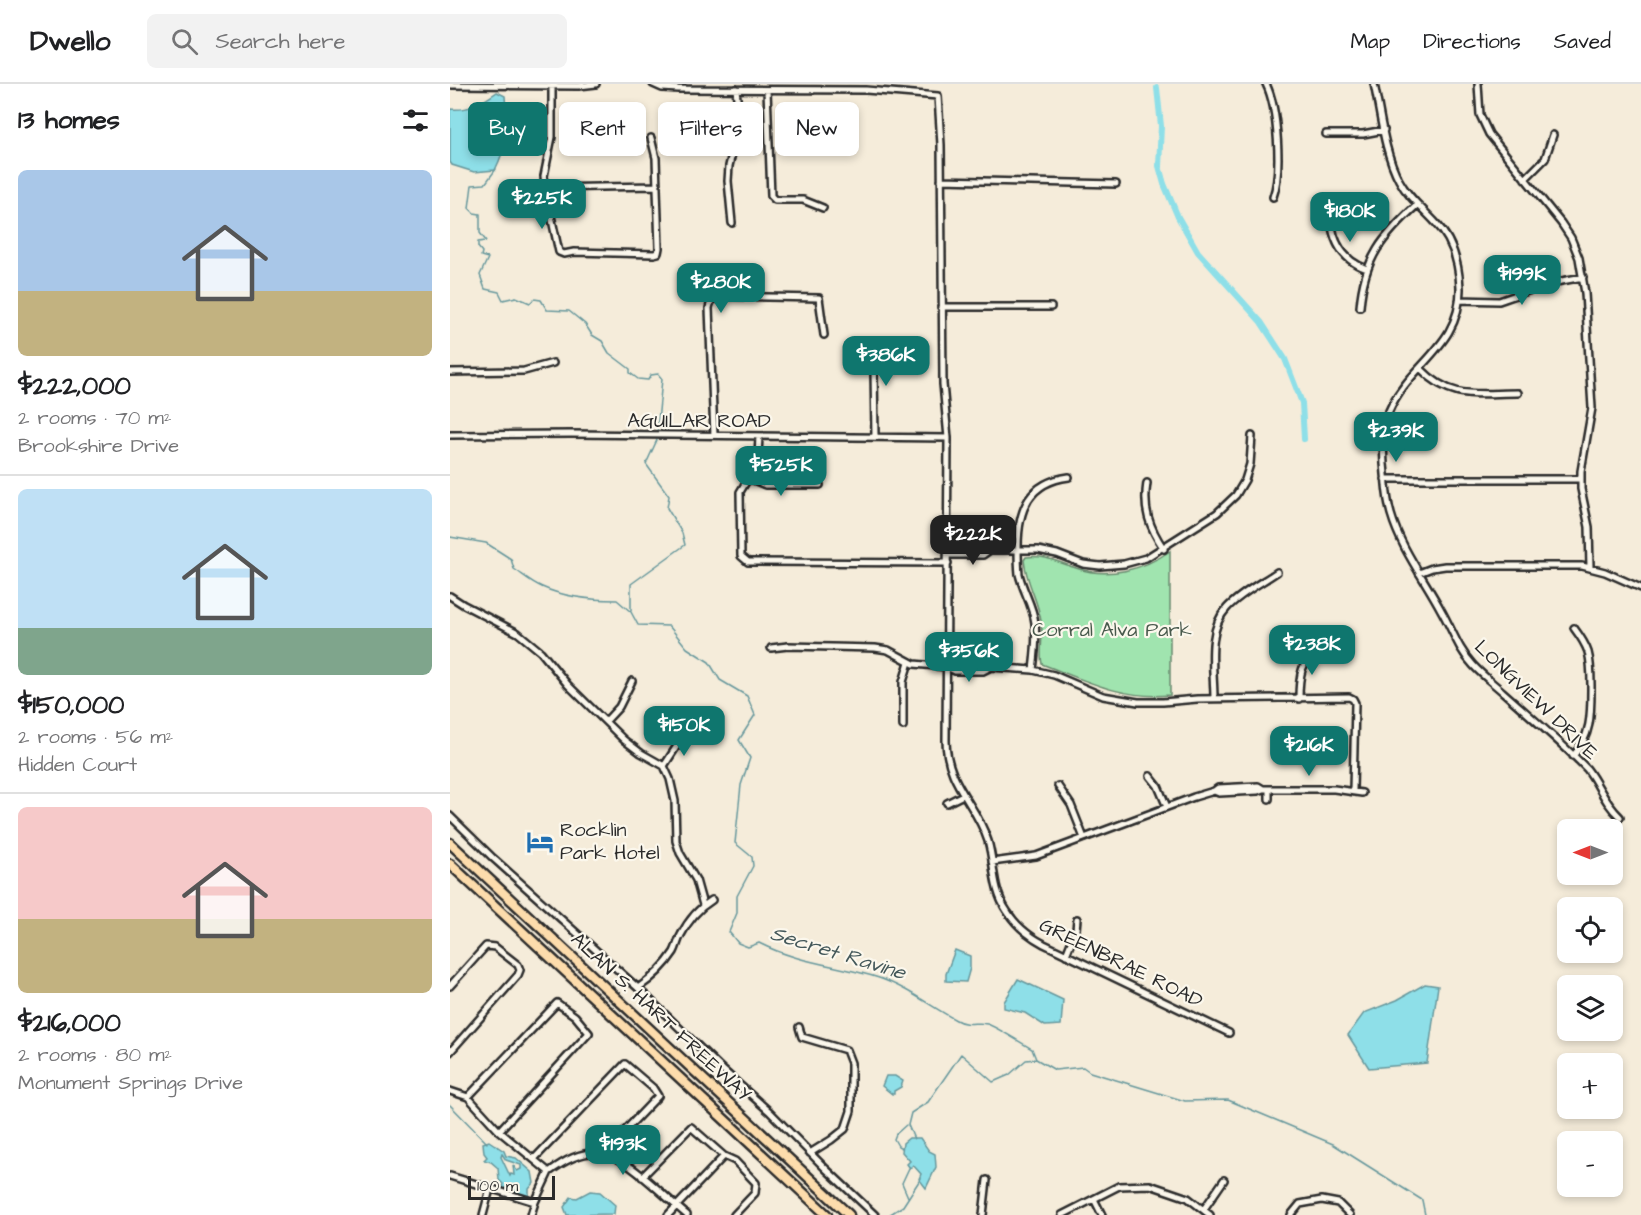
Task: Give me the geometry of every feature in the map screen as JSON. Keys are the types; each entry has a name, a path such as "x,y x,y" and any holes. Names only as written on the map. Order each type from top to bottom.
{"highway":[{"name":"ALAN S. HART FREEWAY","path":"450,843 849,1215"},
{"name":"ALAN S. HART FREEWAY","path":"452,866 827,1215"}],"street":[{"path":"450,86 596,84"},
{"path":"653,84 668,89 768,90 854,87"},
{"path":"1266,84 1273,100 1276,116 1277,180 1273,197"},
{"name":"LONGVIEW DRIVE","path":"1374,84 1396,175 1417,205 1436,223 1451,246 1458,267 1459,300 1447,336 1398,394 1386,420 1383,438 1385,479 1394,523 1401,541 1442,612 1459,648 1471,664 1591,774 1605,802 1620,817"},
{"path":"1478,84 1478,105 1484,125 1566,230 1579,258 1583,277 1592,408 1581,479 1589,527 1590,567"},
{"path":"552,86 552,137 544,176 544,188 559,252 564,254 574,252 658,253 656,150 651,138"},
{"name":"GREENBRAE ROAD","path":"854,87 938,96 940,105 943,393 948,438 946,752 952,774 985,834 997,891 1011,917 1031,936 1229,1033"},
{"path":"732,223 728,181 729,166 738,133 736,90"},
{"path":"768,90 771,196 775,200 806,201 823,208"},
{"path":"1326,134 1363,134 1384,130"},
{"path":"1525,179 1545,159 1553,135"},
{"path":"941,180 1116,184"},
{"path":"544,188 656,186"},
{"path":"1360,307 1367,269 1380,243 1417,205"},
{"path":"1331,219 1333,235 1339,248 1351,261 1367,269"},
{"path":"1459,300 1499,301 1551,283 1583,277"},
{"path":"714,435 709,308 711,301 721,296 819,298 824,335"},
{"path":"941,307 1051,307"},
{"path":"861,349 874,370 874,437"},
{"path":"450,372 524,371 553,363"},
{"path":"1421,369 1438,385 1458,393 1518,393"},
{"name":"AGUILAR ROAD","path":"450,435 948,438"},
{"path":"759,436 758,457 740,492 741,556 748,562 948,563"},
{"path":"948,546 983,546 990,550 1047,552 1083,564 1100,566 1136,562 1164,549 1216,513 1236,495 1245,480 1250,464 1252,436"},
{"path":"1032,670 1036,646 1035,622 1019,574 1020,516 1030,497 1042,485 1069,477"},
{"path":"748,478 765,485 820,485"},
{"path":"1385,479 1581,479"},
{"path":"1146,483 1146,513 1164,549"},
{"path":"948,555 983,555 990,550"},
{"path":"1419,573 1445,566 1566,565 1590,567 1641,588"},
{"path":"1214,699 1214,636 1218,623 1228,606 1277,572"},
{"path":"450,596 464,606 518,633 541,652 568,685 632,747 663,766 670,779 675,801 676,841 680,853 696,880 703,905"},
{"path":"1573,756 1582,746 1587,734 1591,711 1589,658 1583,641 1574,628"},
{"path":"771,648 788,646 875,648 892,652 909,662 947,667 955,671 983,671 991,667 1032,670 1054,675 1103,696 1152,703 1214,699 1349,697 1355,703 1353,791"},
{"path":"1299,699 1299,677 1303,667 1312,654 1322,649"},
{"path":"903,726 903,682 909,662"},
{"path":"606,721 619,707 632,681"},
{"path":"663,766 684,735"},
{"path":"1150,776 1158,786 1167,807"},
{"path":"1058,786 1071,805 1084,838"},
{"path":"992,862 1036,856 1218,788 1258,786 1266,789 1334,789 1362,793"},
{"path":"1266,789 1269,800"},
{"path":"947,803 963,795"},
{"path":"450,816 493,858 638,988 875,1215"},
{"path":"638,988 665,963 674,951 685,928 703,905 711,900"},
{"path":"1066,954 1077,930 1077,919"},
{"path":"450,986 486,946 495,946 520,970 450,1052"},
{"path":"468,1097 557,1003 575,1016 589,1033 499,1131"},
{"path":"799,1027 802,1037 846,1050 851,1063 851,1111 845,1129 810,1153"},
{"path":"534,1159 625,1064 653,1088 658,1096 615,1142 609,1155"},
{"path":"450,1091 468,1097 499,1131 549,1172"},
{"path":"642,1177 691,1127 724,1156 735,1161 756,1183 755,1192 734,1215"},
{"path":"531,1215 549,1172 564,1161 582,1154 602,1152 618,1158 687,1215"},
{"path":"668,1215 724,1156"},
{"path":"450,1176 535,1202"},
{"path":"983,1215 987,1180"},
{"path":"1204,1209 1224,1180"},
{"path":"1062,1215 1119,1186 1150,1185 1188,1198 1210,1215"},
{"path":"483,1215 490,1189"},
{"path":"1094,1199 1102,1215"},
{"path":"1291,1215 1300,1204 1322,1200 1338,1203 1350,1215"}],"green space":[{"name":"Corral Alva Park","path":"1170,551 1170,695 1136,695 1120,692 1042,664 1041,621 1025,568 1026,557 1046,558 1100,573 1137,568"}],"water":[{"path":"497,92 505,96 505,102 482,102"},
{"path":"468,107 468,156 501,156 495,170 474,172 452,165 450,162 450,109"},
{"path":"955,950 970,956 970,968 966,982 946,981 946,974"},
{"path":"1018,979 1063,1000 1061,1025 1045,1026 1025,1013 1004,1008 1004,1002"},
{"path":"1425,984 1438,986 1427,1063 1369,1068 1348,1035 1364,1013 1397,1000"},
{"path":"886,1076 895,1076 903,1081 894,1094 882,1086"},
{"path":"909,1138 920,1138 929,1151 935,1154 936,1167 926,1188 919,1179 921,1174 913,1165 910,1168 907,1164 910,1161 902,1152 903,1143"},
{"path":"489,1141 504,1151 506,1156 516,1158 532,1172 534,1183 529,1189 529,1196 502,1190 503,1184 499,1180 498,1168 484,1160 487,1157 483,1143","holes":["502,1154 506,1160 521,1165 521,1169 517,1171 513,1165 514,1175 510,1176 501,1157"]},
{"path":"590,1191 600,1192 615,1205 614,1214 567,1215 564,1207 571,1197 577,1198"}],"waterway":[{"path":"1157,88 1161,126 1159,166 1164,184 1178,217 1198,252 1261,322 1285,359 1302,403 1304,439"},
{"path":"496,169 485,184 472,185 469,208 474,213 480,214 480,233 486,241 478,242 478,247 482,252 481,256 488,258 480,275 485,289 499,292 503,300 516,297 530,303 534,299 541,300 547,310 569,311 585,324 592,335 602,341 609,353 630,369 630,373 638,379 648,380 651,375 658,374 662,379 657,432"},
{"path":"631,611 631,584 685,545 682,533 667,508 669,496 646,464 657,440"},
{"name":"Secret Ravine","path":"450,537 486,543 511,559 514,569 551,591 579,598 617,600 631,612 638,625 669,626 687,648 709,662 720,680 747,696 755,715 739,740 750,758 741,785 735,843 752,857 753,866 737,896 737,913 729,932 738,943 748,947 759,943 788,955 890,982 960,1022 983,1023 996,1028 1032,1049 1036,1059 1055,1070 1083,1067 1090,1072 1185,1101 1228,1100 1333,1144 1422,1200 1425,1215"},
{"path":"914,1139 908,1125 911,1113 928,1102 961,1054 993,1082 1009,1075 1026,1060 1036,1059"},
{"path":"450,1105 487,1143"},
{"path":"902,1148 894,1139 906,1125"},
{"path":"908,1197 902,1183 909,1168"},
{"path":"889,1215 903,1206 921,1178"}],"place":[{"name":"Rocklin Park Hotel","path":"540,842"}]}
